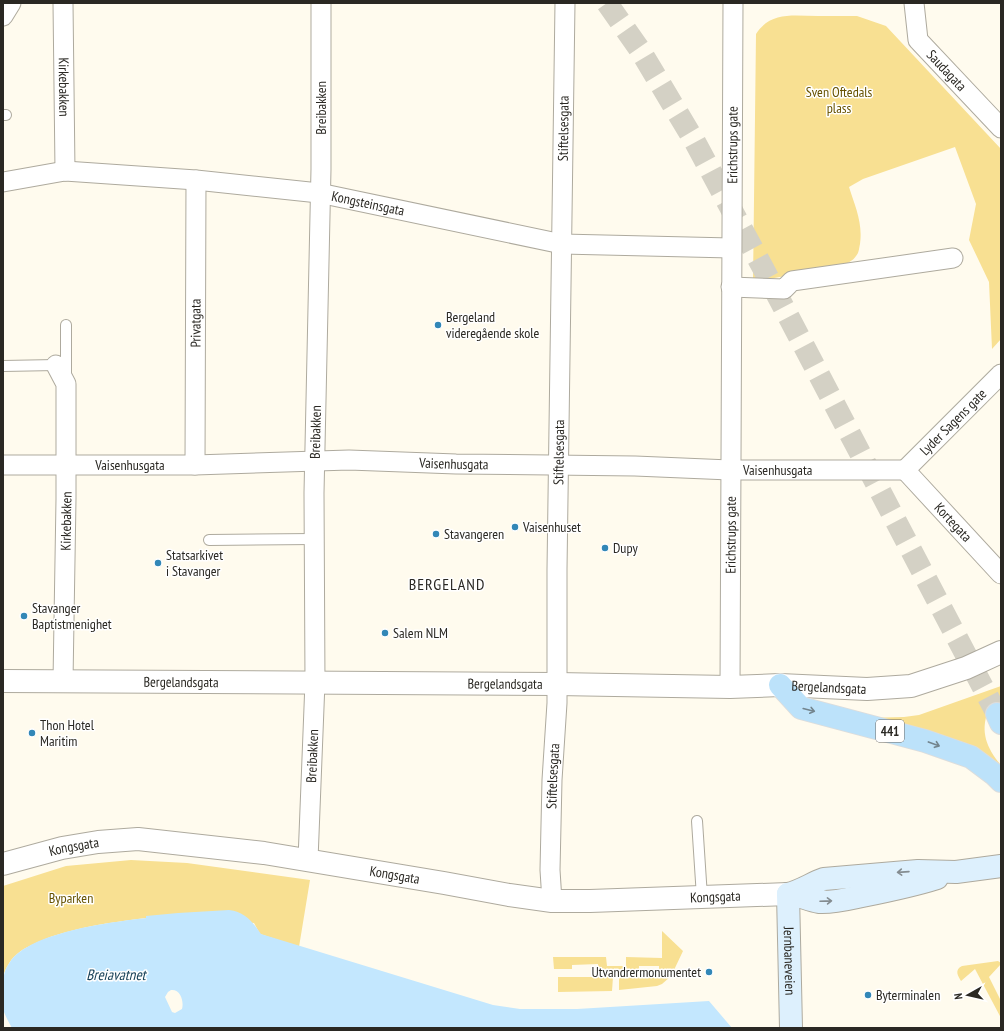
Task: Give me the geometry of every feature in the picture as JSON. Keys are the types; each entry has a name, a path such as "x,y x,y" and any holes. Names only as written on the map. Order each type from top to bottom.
{"main road":[{"name":"441","path":"780,685 801,708 925,741 964,755 977,762 1001,781"},
{"name":"Kongsgata","path":"788,894 797,895 817,902 840,900 906,888 956,872 1001,866"},
{"name":"Jernbaneveien","path":"788,894 791,1028"}],"street":[{"path":"3,16 11,3"},
{"name":"Kirkebakken","path":"63,3 65,171"},
{"name":"Breibakken","path":"308,860 315,682 314,461 319,193 321,169 321,3"},
{"name":"Stiftelsesgata","path":"552,901 550,870 552,780 557,684 565,3"},
{"name":"Erichstrups gate","path":"730,687 733,3"},
{"name":"Saudagata","path":"914,3 918,40 1001,128"},
{"name":"Kongsteinsgata","path":"3,182 65,171 196,180 319,193 562,244 731,248"},
{"name":"Privatgata","path":"195,465 196,180"},
{"path":"731,287 784,289 792,281 953,258"},
{"name":"Kirkebakken","path":"56,365 66,384 67,464 63,681"},
{"name":"Lyder Sagens gate","path":"905,470 1001,374"},
{"name":"Vaisenhusgata","path":"3,465 195,465 349,460 635,466 730,470 905,470"},
{"name":"Kortegata","path":"905,470 1001,574"},
{"name":"Bergelandsgata","path":"3,681 315,682 730,687 780,685 867,689 911,686 966,668 1001,652"},
{"name":"Kongsgata","path":"3,864 62,848 98,842 138,839 224,848 308,860 508,895 552,901 788,894"}],"lane":[{"path":"66,325 66,384"},
{"path":"3,366 56,365"},
{"path":"209,540 314,539"},
{"path":"697,821 702,897"}],"green space":[{"name":"Sven Oftedals plass","path":"783,16 857,16 886,26 1001,149 1001,339 992,349 989,282 969,240 976,204 955,147 863,179 849,187 858,215 861,236 857,255 851,261 840,266 753,282 756,34 768,21"},
{"path":"1001,686 1001,708 988,711 985,726 988,746 1000,764 864,718 919,715"},
{"name":"Byparken","path":"131,860 187,863 310,880 299,947 260,934 254,923 146,916 146,918 77,929 38,942 18,953 8,964 3,976 3,886 66,866"},
{"path":"662,931 683,951 674,970 659,970 659,966 639,966 639,970 598,969 598,964 572,965 572,969 554,969 553,957 606,957 607,966 626,966 626,957 662,958"},
{"path":"998,961 1001,964 989,977 1001,1001 1001,1018 975,969 961,981 957,973 958,969 962,966"},
{"path":"558,977 613,977 612,991 558,992"},
{"path":"670,977 662,984 657,986 619,990 619,978"}],"water":[{"name":"Breiavatnet","path":"229,910 235,911 248,918 261,934 493,1005 520,1009 577,1009 709,1001 732,1028 12,1028 3,1010 3,979 8,965 20,952 35,943 73,930 113,922 146,918 146,916","holes":["174,990 181,996 183,1003 182,1009 175,1013 172,1012 165,997 168,992"]}],"tunnel":[{"path":"607,3 640,50 695,142 763,268 997,714"}],"place":[{"name":"Bergeland videregående skole","path":"438,325"},
{"name":"Vaisenhuset","path":"515,527"},
{"name":"Stavangeren","path":"436,534"},
{"name":"Dupy","path":"605,548"},
{"name":"Statsarkivet i Stavanger","path":"158,563"},
{"name":"Stavanger Baptistmenighet","path":"24,616"},
{"name":"Salem NLM","path":"385,633"},
{"name":"Thon Hotel Maritim","path":"32,733"},
{"name":"Utvandrermonumentet","path":"709,972"},
{"name":"Byterminalen","path":"868,995"}],"district":[{"name":"BERGELAND","path":"447,584"}]}
